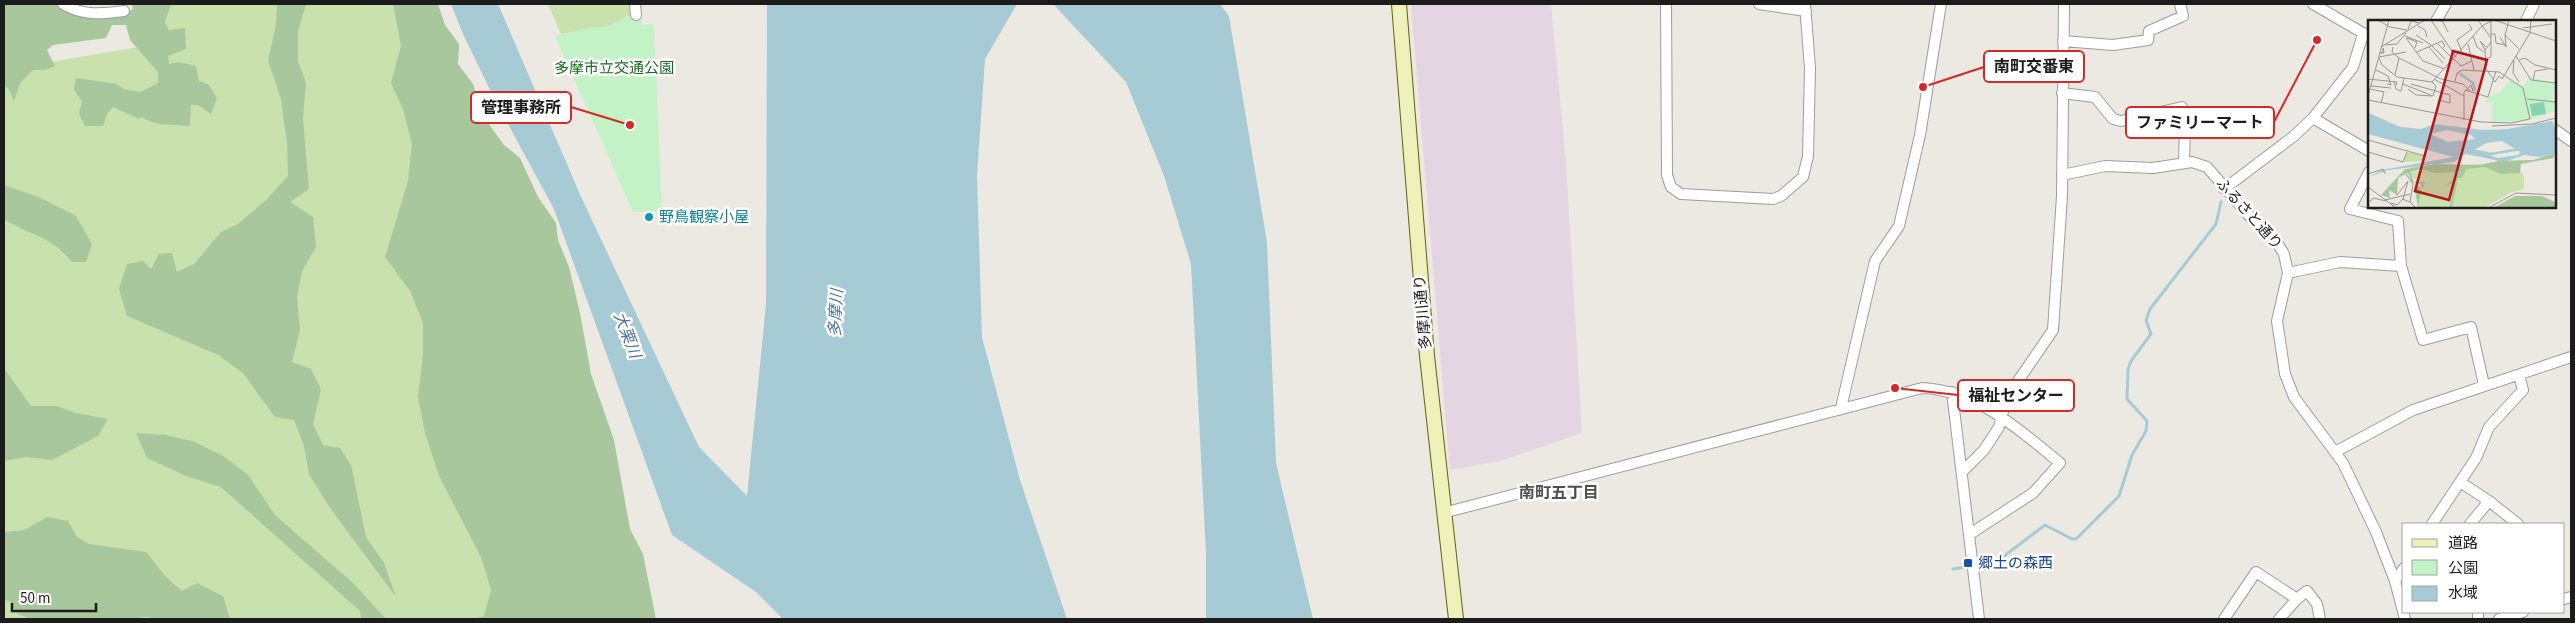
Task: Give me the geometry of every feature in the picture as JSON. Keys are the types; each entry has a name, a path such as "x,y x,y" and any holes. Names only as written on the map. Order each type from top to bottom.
{"street":[{"path":"63,4 82,13 94,14 124,11"},
{"path":"636,4 636,15"},
{"name":"多摩川通り","path":"1399,4 1427,356 1456,619"},
{"path":"1666,4 1667,175 1670,187 1682,194 1773,199 1781,196 1803,177 1808,156 1810,68 1805,7 1759,4"},
{"path":"1841,408 1875,261 1899,226 1920,135 1941,4"},
{"path":"1962,472 1984,450 1999,427 2007,397 2053,330 2062,175 2064,4"},
{"path":"2063,41 2113,45 2148,40 2149,31 2183,16 2180,4"},
{"path":"2224,189 2294,136 2313,118 2352,67 2366,35 2313,4"},
{"path":"2437,20 2446,4"},
{"path":"2526,20 2534,4"},
{"path":"2062,93 2094,96 2112,119 2121,121 2182,107 2185,123 2184,163"},
{"path":"2313,118 2368,150"},
{"path":"2555,131 2571,141"},
{"name":"ふるさと通り","path":"2062,175 2105,166 2153,168 2192,162 2207,167 2224,189 2276,241 2284,254 2288,273 2277,321 2285,374 2294,397 2343,463 2376,532 2395,581 2402,593"},
{"path":"2368,174 2350,209 2398,220 2402,266 2422,340 2471,327 2484,385"},
{"path":"2288,273 2340,262 2402,266"},
{"path":"2335,452 2414,410 2571,357"},
{"path":"2433,523 2476,458 2489,427 2522,390 2519,375"},
{"path":"1443,513 1922,388 1952,392 1965,396 2000,418 2007,420 2060,463 2033,493 1970,534"},
{"path":"1952,392 1979,619"},
{"path":"2460,482 2489,501 2517,523"},
{"path":"2471,523 2489,501"},
{"path":"2395,581 2402,571"},
{"path":"2224,619 2256,572 2297,599"},
{"path":"2279,619 2297,599 2308,591 2317,604 2320,619"},
{"path":"2499,619 2520,613"}],"shaded area":[{"path":"1411,4 1551,4 1566,163 1582,433 1500,461 1450,470"}],"green space":[{"path":"4,4 54,4 82,17 103,18 125,14 133,9 132,4 171,4 165,22 169,30 185,28 186,49 168,56 169,64 178,62 196,66 199,81 209,85 217,99 211,114 198,105 191,105 190,126 164,125 141,117 139,119 113,107 107,114 103,126 85,126 79,114 82,101 74,90 76,78 117,84 123,89 141,92 158,83 158,72 130,40 126,25 112,25 106,38 53,45 47,50 55,66 45,70 33,70 20,83 14,101 8,88 4,87"},
{"path":"153,4 406,4 637,619 4,619 4,70 144,46"},
{"path":"277,4 306,4 298,31 298,61 306,83 303,119 309,189 290,202 313,217 316,247 302,271 297,297 300,330 292,362 311,369 321,389 313,424 323,445 340,448 351,465 366,537 384,563 396,597 330,508 309,474 304,446 294,420 275,417 243,373 218,355 127,316 119,289 127,264 143,261 151,269 159,254 172,253 177,272 194,264 221,232 238,224 267,199 288,176 287,143 281,99 268,60 276,25"},
{"path":"393,4 438,4 445,25 459,44 458,64 473,84 483,116 504,145 520,158 538,197 556,223 558,240 569,267 580,313 591,374 614,440 630,529 643,554 656,619 471,619 484,616 491,590 481,557 439,476 425,433 418,397 423,355 423,323 410,291 385,257 408,181 412,144 403,109 391,83 401,46"},
{"path":"548,4 631,4 632,15 610,26 561,34"},
{"name":"多摩市立交通公園","path":"641,14 642,25 654,24 662,211 633,212 555,36 584,29 610,26 627,16"},
{"path":"4,185 41,198 76,216 92,244 86,262 72,262 55,246 4,219"},
{"path":"4,368 31,406 57,406 76,413 108,419 98,436 52,460 26,457 4,461"},
{"path":"136,433 165,435 192,441 222,455 248,475 275,515 353,583 386,619 361,619 360,611 221,487 186,476 147,458"},
{"path":"47,517 68,521 77,537 89,544 146,552 166,577 182,591 197,583 223,596 230,619 158,619 146,617 131,619 31,619 18,614 9,601 4,600 4,530 6,532 24,530"}],"water":[{"path":"451,4 498,4 582,199 699,447 747,496 766,304 767,4 1017,4 985,59 977,176 982,337 1020,480 1067,619 783,619 756,592 672,535 554,209 495,100 463,34"},
{"path":"1053,4 1220,4 1229,16 1267,242 1276,463 1313,619 1206,619 1206,554 1191,264 1164,176 1126,82"}],"waterway":[{"path":"1981,565 1995,563 2045,525 2072,539 2076,539 2119,496 2132,455 2146,431 2147,421 2127,399 2128,369 2131,361 2151,334 2146,320 2150,309 2216,224 2221,202"},
{"path":"1953,569 1965,567"}],"place":[{"name":"ファミリーマート","path":"2317,40"},
{"name":"南町交番東","path":"1923,87"},
{"name":"管理事務所","path":"630,125"},
{"name":"野鳥観察小屋","path":"649,217"},
{"name":"福祉センター","path":"1895,388"},
{"name":"郷土の森西","path":"1968,563"}],"district":[{"name":"南町五丁目","path":"1559,493"}],"water label":[{"name":"多摩川","path":"836,313"},
{"name":"大栗川","path":"627,335"}]}
